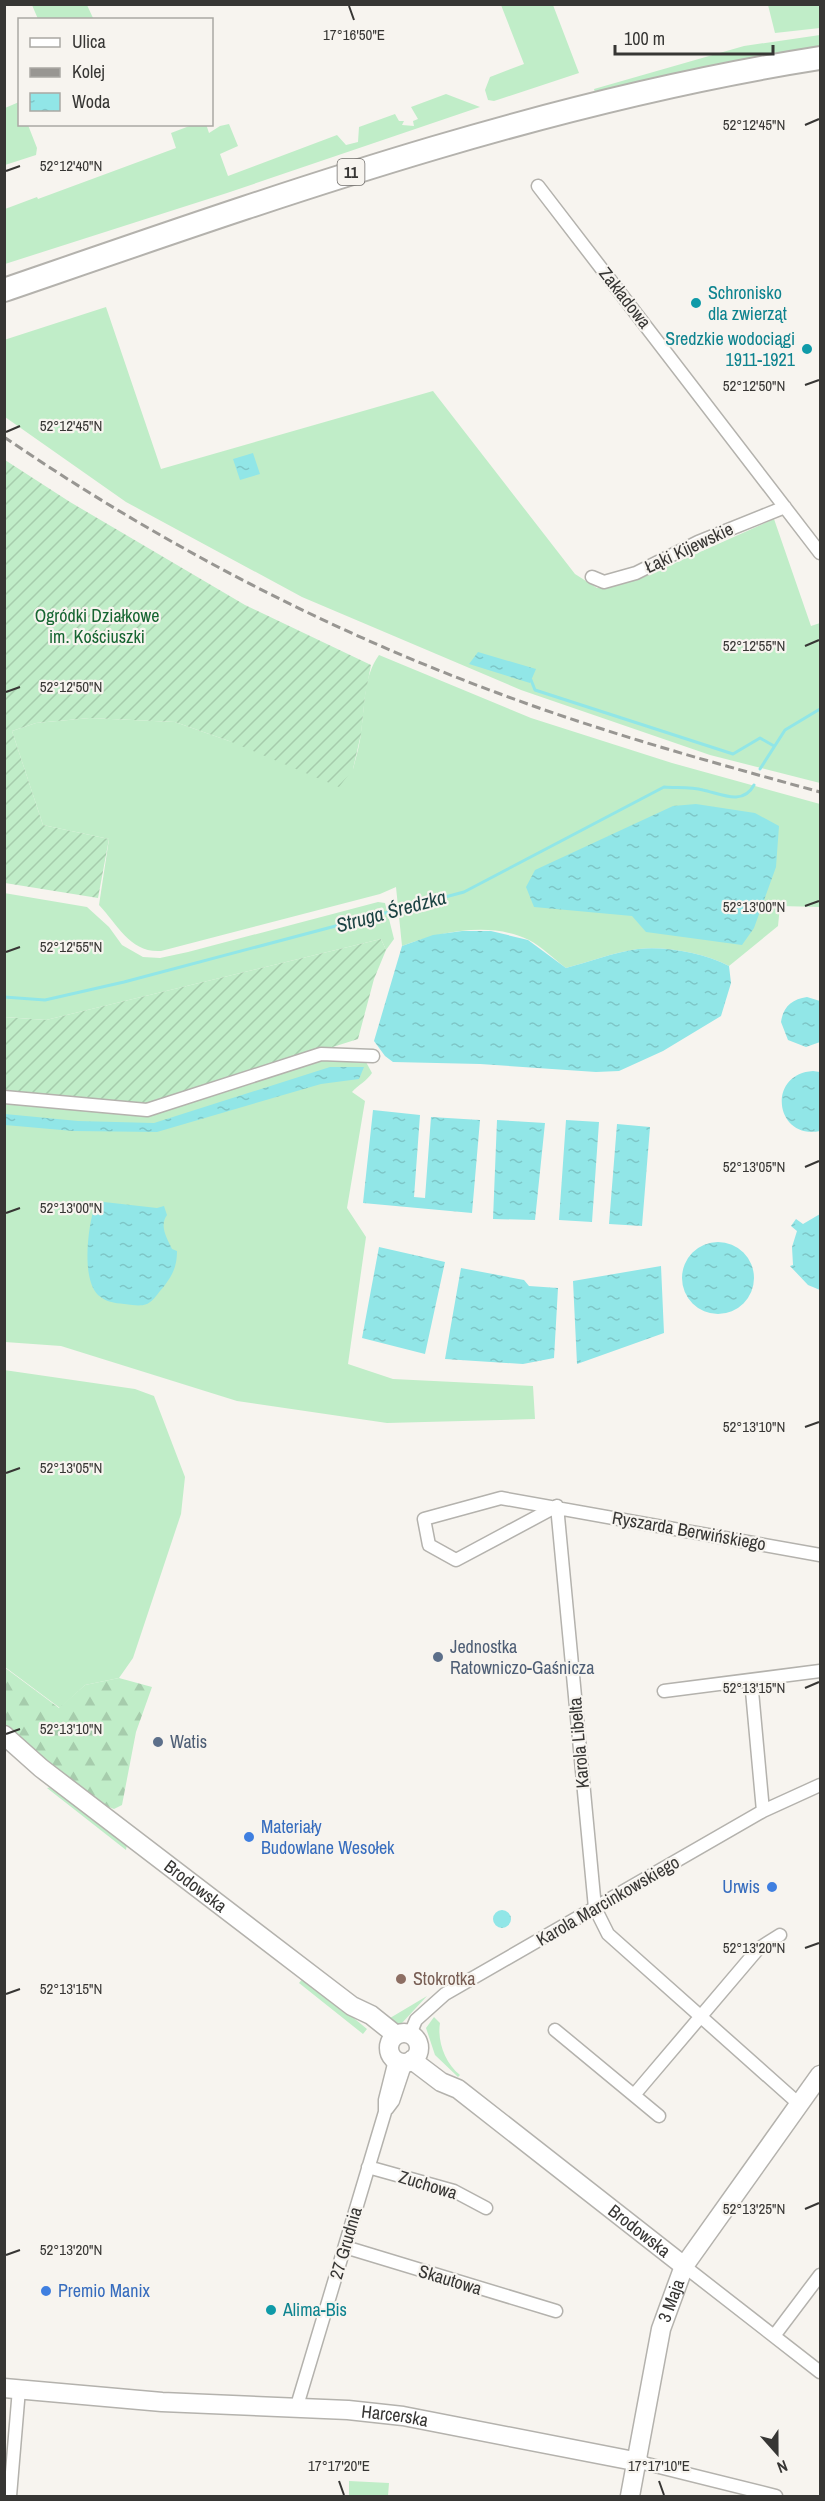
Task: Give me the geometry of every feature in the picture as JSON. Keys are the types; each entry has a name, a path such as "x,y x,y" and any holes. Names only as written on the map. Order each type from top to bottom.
{"highway":[{"name":"11","path":"4,290 283,194 442,144 679,85 767,66 820,58"}],"street":[{"name":"Zakładowa","path":"538,186 820,553"},
{"name":"Łąki Kijewskie","path":"592,577 604,582 636,573 698,542 785,507"},
{"path":"4,1097 147,1110 321,1054 373,1056"},
{"name":"Ryszarda Berwińskiego","path":"556,1506 456,1560 429,1545 424,1519 501,1498 556,1506 820,1555"},
{"name":"Karola Libelta","path":"556,1506 595,1908"},
{"path":"664,1691 820,1671"},
{"path":"751,1680 763,1811"},
{"name":"Brodowska","path":"4,1735 41,1768 352,2007 371,2015 404,2049 447,2075 458,2089 820,2372"},
{"name":"Brodowska","path":"4,1746 41,1768"},
{"name":"Karola Marcinkowskiego","path":"404,2049 416,2020 435,2001 763,1811 820,1785"},
{"path":"595,1908 608,1934 799,2104"},
{"path":"634,2095 758,1949 780,1935"},
{"path":"555,2030 659,2116"},
{"name":"27 Grudnia","path":"296,2409 385,2112 385,2100 404,2049"},
{"name":"3 Maja","path":"630,2496 639,2462 662,2329 684,2266 820,2075"},
{"name":"Zuchowa","path":"368,2167 454,2191 486,2208"},
{"name":"Skautowa","path":"345,2247 556,2311"},
{"path":"774,2336 820,2275"},
{"path":"10,2496 12,2388"},
{"name":"Harcerska","path":"12,2388 162,2402 348,2410 403,2416 639,2462 776,2496"}],"green space":[{"path":"32,5 87,5 93,18 38,18"},
{"path":"501,5 553,5 579,73 494,101 488,100 485,90 490,77 524,64"},
{"path":"768,5 820,5 820,28 775,33"},
{"path":"820,35 820,47 596,96 594,89 744,46"},
{"path":"446,94 480,107 227,193 5,264 5,209 176,148 171,133 189,126 207,126 209,133 220,126 229,124 238,146 220,154 228,176 337,135 346,145 358,142 359,127 395,114 399,121 404,121 402,125 414,126 413,121 418,119 411,107"},
{"path":"18,102 18,126 28,126 37,148 36,155 5,165 5,108"},
{"path":"106,307 161,469 433,391 575,574 597,588 637,580 774,519 811,626 820,623 820,783 710,755 521,690 302,597 126,502 5,417 4,340"},
{"name":"Ogródki Działkowe im. Kościuszki","path":"5,460 70,502 245,605 371,665 361,734 353,769 339,787 229,741 175,722 90,718 36,723 12,731 43,825 109,839 98,898 5,883"},
{"path":"379,655 531,718 672,763 820,804 820,907 780,906 778,926 729,966 697,954 649,948 620,952 566,968 529,940 514,934 482,930 432,936 402,946 396,887 380,894 161,951 141,947 125,936 99,905 109,839 43,825 12,731 36,723 90,718 175,722 229,741 353,769 360,741 367,682"},
{"path":"4,893 87,907 109,927 122,945 143,957 160,958 188,952 378,902 385,903 394,939 386,950 381,939 46,1020 5,1017"},
{"path":"381,939 386,950 374,979 358,1039 147,1106 5,1093 4,1017 46,1020"},
{"path":"321,1058 347,1058 366,1062 372,1073 352,1092 365,1101 347,1208 366,1237 348,1364 393,1379 533,1386 535,1419 387,1423 237,1401 61,1346 5,1342 4,1101"},
{"path":"4,1370 135,1389 154,1396 185,1477 181,1514 133,1658 119,1678 85,1685 60,1708 5,1667"},
{"path":"4,1667 59,1708 85,1685 119,1678 152,1687 136,1732 122,1805 114,1809 106,1806 5,1728"},
{"path":"51,1787 127,1844 126,1850 47,1788"},
{"path":"304,1977 367,2029 363,2034 299,1983"},
{"path":"427,1996 402,2023 394,2025 385,2021"},
{"path":"434,2017 440,2023 443,2051 450,2064 460,2075 458,2077 435,2055 426,2028"},
{"path":"349,2481 389,2483 388,2496 349,2496"}],"water":[{"path":"253,453 260,474 240,480 233,459"},
{"path":"478,652 536,669 530,683 469,664"},
{"path":"696,804 755,813 779,826 776,867 754,928 742,945 646,932 632,916 534,907 526,887 535,870 673,806"},
{"path":"462,931 491,931 528,940 566,968 629,950 649,948 685,951 729,966 731,983 721,1016 663,1051 619,1071 596,1072 480,1064 393,1062 385,1056 374,1041 402,946 433,935"},
{"path":"807,997 820,1001 820,1042 806,1047 788,1040 781,1022 789,1005"},
{"path":"330,1067 364,1067 359,1079 321,1084 157,1132 73,1131 5,1125 5,1114 78,1121 154,1123"},
{"path":"813,1071 820,1072 820,1131 805,1131 793,1126 786,1117 782,1106 783,1094 788,1083 798,1075"},
{"path":"373,1110 420,1115 414,1197 425,1198 431,1117 480,1120 472,1213 363,1203"},
{"path":"497,1120 545,1123 535,1220 493,1219"},
{"path":"566,1120 599,1122 592,1222 559,1220"},
{"path":"617,1124 650,1127 642,1226 609,1224"},
{"path":"104,1202 157,1208 164,1206 167,1215 164,1223 165,1232 172,1249 177,1251 176,1261 168,1281 156,1297 145,1305 120,1304 104,1299 98,1295 89,1277 90,1226 95,1205"},
{"path":"820,1214 820,1290 808,1285 790,1266 793,1265 792,1247 797,1231 791,1226 796,1219 803,1224"},
{"path":"725,1242 744,1252 752,1264 754,1278 752,1292 744,1304 732,1312 711,1314 692,1304 684,1292 682,1271 692,1252 704,1244"},
{"path":"379,1247 445,1262 425,1354 362,1338"},
{"path":"661,1266 664,1333 577,1364 573,1281"},
{"path":"461,1268 524,1280 529,1286 558,1288 554,1358 523,1364 445,1359"},
{"path":"498,1910 506,1910 511,1915 509,1926 498,1928 493,1923 493,1915"}],"waterway":[{"path":"531,680 535,690 733,754 760,738 774,746"},
{"name":"Struga Średzka","path":"760,769 785,730 820,709"},
{"name":"Struga Średzka","path":"4,997 45,1000 124,982 464,892 664,787 694,788 724,796 738,797 744,795 754,785"}],"railway":[{"path":"4,437 121,512 181,547 242,580 367,640 430,667 575,720 697,758 820,792"}],"place":[{"name":"Schronisko dla zwierząt","path":"696,303"},
{"name":"Sredzkie wodociągi 1911-1921","path":"807,349"},
{"name":"Jednostka Ratowniczo-Gaśnicza","path":"438,1657"},
{"name":"Watis","path":"158,1742"},
{"name":"Materiały Budowlane Wesołek","path":"249,1837"},
{"name":"Urwis","path":"772,1887"},
{"name":"Stokrotka","path":"401,1979"},
{"name":"Premio Manix","path":"46,2291"},
{"name":"Alima-Bis","path":"271,2310"}]}
